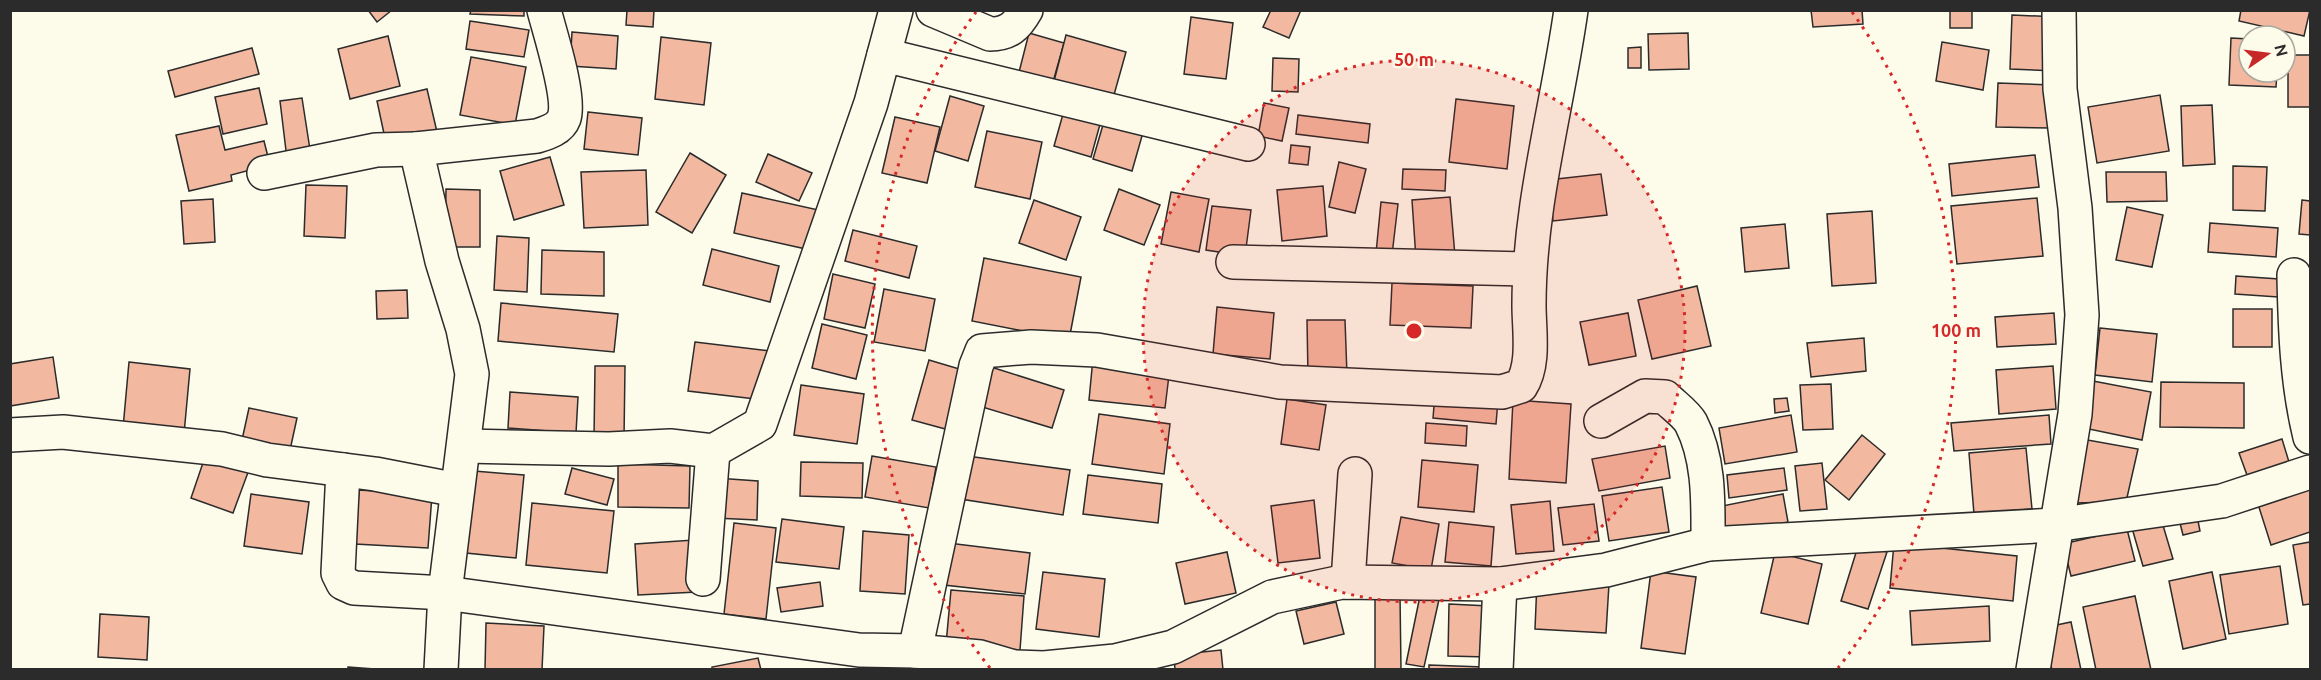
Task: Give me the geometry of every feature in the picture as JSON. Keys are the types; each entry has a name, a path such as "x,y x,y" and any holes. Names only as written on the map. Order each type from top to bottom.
{"street":[{"path":"264,173 376,150 537,136 553,130 563,120 566,103 544,10"},
{"path":"465,446 609,449 670,447 713,451 760,424 871,103 896,10"},
{"path":"933,10 990,34 1000,34 1018,24 1026,10"},
{"path":"915,651 976,366 982,351 1031,346 1097,350 1280,382 1502,392 1521,386 1529,368 1529,269 1534,207 1571,10"},
{"path":"2033,669 2075,414 2082,315 2075,208 2060,89 2059,10"},
{"path":"884,55 1248,144"},
{"path":"416,148 442,261 463,329 472,374 465,446 457,490 445,593 441,669"},
{"path":"1233,262 1529,269"},
{"path":"2294,275 2296,350 2302,403 2310,437"},
{"path":"1601,421 1644,396 1665,397 1691,422 1702,457 1708,489 1708,544"},
{"path":"10,435 63,432 201,446 267,460 343,470 457,490"},
{"path":"703,579 713,451"},
{"path":"343,470 338,573 343,583 354,588 445,593 856,660 915,651 980,657 1014,667 1044,669 1115,661 1173,647 1272,597 1348,582 1500,584 1606,570 1708,544 2055,525 2222,501 2310,472"},
{"path":"1348,582 1355,474"},
{"path":"1496,669 1500,584"}],"building":[{"path":"368,10 392,10 377,22"},
{"path":"471,10 524,10 524,16 470,14"},
{"path":"627,10 654,10 653,27 626,25"},
{"path":"1271,10 1301,10 1289,38 1263,27"},
{"path":"1811,10 1862,10 1863,24 1813,27"},
{"path":"1950,10 1972,10 1972,28 1950,28"},
{"path":"2241,10 2310,10 2304,36 2297,34 2297,24 2252,24 2239,21"},
{"path":"2012,15 2058,17 2056,71 2010,69"},
{"path":"1191,17 1233,23 1226,79 1184,74"},
{"path":"470,21 529,30 524,57 466,49"},
{"path":"572,32 618,36 616,69 570,66"},
{"path":"1029,33 1064,43 1051,89 1017,80"},
{"path":"1688,33 1689,69 1649,70 1648,34"},
{"path":"1066,35 1126,52 1112,102 1053,85"},
{"path":"388,36 400,86 350,99 338,49"},
{"path":"661,37 711,43 704,105 655,99"},
{"path":"2231,38 2237,38 2237,84 2276,84 2276,87 2229,85"},
{"path":"1942,42 1989,50 1983,90 1936,81"},
{"path":"1641,47 1641,68 1628,68 1628,48"},
{"path":"252,48 259,74 175,97 168,71"},
{"path":"2297,55 2310,55 2310,107 2288,107 2288,84 2297,84"},
{"path":"471,57 526,67 515,125 460,115"},
{"path":"1273,58 1299,59 1298,92 1272,91"},
{"path":"1998,83 2052,85 2051,128 1996,127"},
{"path":"259,88 267,124 223,134 215,97"},
{"path":"427,89 437,132 386,143 377,101"},
{"path":"2160,95 2169,151 2097,163 2088,107"},
{"path":"950,96 984,106 968,161 935,151"},
{"path":"302,98 311,156 287,159 280,101"},
{"path":"1456,99 1514,106 1507,169 1449,162"},
{"path":"1264,103 1289,108 1282,141 1258,136"},
{"path":"2212,105 2215,164 2183,166 2181,106"},
{"path":"1065,107 1102,117 1091,157 1054,146"},
{"path":"588,112 642,118 638,155 584,149"},
{"path":"1298,115 1370,124 1368,143 1296,134"},
{"path":"895,117 940,127 927,183 882,173"},
{"path":"1105,118 1144,129 1132,171 1093,159"},
{"path":"219,126 225,150 264,141 270,165 231,175 232,181 189,191 176,135"},
{"path":"987,131 1042,142 1030,199 975,187"},
{"path":"1291,145 1310,147 1308,165 1289,163"},
{"path":"690,153 726,175 692,233 656,212"},
{"path":"768,154 812,173 799,201 756,182"},
{"path":"2035,155 2039,187 1952,196 1949,164"},
{"path":"550,157 564,205 514,220 500,171"},
{"path":"1339,162 1366,169 1355,213 1329,207"},
{"path":"2233,166 2267,167 2265,211 2233,210"},
{"path":"1403,169 1446,170 1445,191 1402,189"},
{"path":"646,170 648,225 584,228 581,172"},
{"path":"2106,172 2166,172 2167,201 2107,202"},
{"path":"1601,174 1607,215 1553,221 1548,180"},
{"path":"306,185 347,186 345,238 304,236"},
{"path":"1323,186 1327,236 1282,241 1277,190"},
{"path":"446,189 480,190 480,247 445,247"},
{"path":"1119,189 1160,205 1144,245 1104,230"},
{"path":"1171,192 1209,199 1199,252 1161,244"},
{"path":"742,193 823,211 815,251 734,233"},
{"path":"1450,197 1455,256 1416,259 1412,200"},
{"path":"2037,198 2043,256 1957,264 1951,206"},
{"path":"213,199 215,242 184,244 181,201"},
{"path":"1034,200 1081,217 1066,260 1019,243"},
{"path":"2302,200 2310,201 2310,235 2299,234"},
{"path":"1381,202 1398,204 1392,255 1376,253"},
{"path":"1212,206 1251,210 1245,256 1206,250"},
{"path":"2127,207 2163,215 2152,267 2116,260"},
{"path":"1872,211 1876,283 1832,286 1827,214"},
{"path":"2210,223 2278,228 2276,257 2208,252"},
{"path":"1785,224 1789,268 1745,272 1741,228"},
{"path":"853,230 917,246 909,278 845,261"},
{"path":"497,236 529,238 527,292 494,290"},
{"path":"712,249 779,266 770,302 703,285"},
{"path":"542,250 604,252 604,296 541,294"},
{"path":"984,258 1081,277 1069,340 972,321"},
{"path":"833,274 875,284 865,328 824,319"},
{"path":"2236,276 2279,279 2278,297 2235,294"},
{"path":"1392,283 1473,286 1471,328 1390,325"},
{"path":"1697,286 1711,346 1652,359 1638,300"},
{"path":"884,289 935,299 925,351 874,342"},
{"path":"407,290 408,318 377,319 376,291"},
{"path":"501,303 618,314 614,352 498,341"},
{"path":"1217,307 1274,313 1270,359 1213,354"},
{"path":"2233,309 2272,309 2272,347 2233,347"},
{"path":"1628,313 1636,356 1589,365 1580,322"},
{"path":"2054,313 2056,344 1997,347 1995,317"},
{"path":"1307,320 1345,320 1347,375 1308,376"},
{"path":"822,324 867,335 856,379 812,368"},
{"path":"2100,328 2157,334 2152,382 2095,375"},
{"path":"1864,338 1866,371 1811,377 1807,343"},
{"path":"695,342 770,351 764,400 688,391"},
{"path":"53,357 59,398 10,406 10,364"},
{"path":"1093,358 1170,367 1165,408 1089,400"},
{"path":"929,360 966,371 949,430 912,420"},
{"path":"129,362 190,369 184,434 123,428"},
{"path":"595,366 625,366 624,439 594,438"},
{"path":"2053,366 2056,409 1999,414 1996,370"},
{"path":"991,367 1064,390 1052,428 979,406"},
{"path":"2093,381 2151,392 2142,440 2084,428"},
{"path":"2161,382 2244,383 2244,428 2160,427"},
{"path":"1831,384 1833,429 1803,430 1800,385"},
{"path":"801,385 864,394 857,444 794,435"},
{"path":"510,392 578,397 576,433 508,428"},
{"path":"1435,394 1498,400 1496,424 1433,418"},
{"path":"1787,398 1789,411 1775,413 1774,399"},
{"path":"1287,399 1326,405 1319,450 1281,444"},
{"path":"1513,400 1571,404 1566,483 1509,479"},
{"path":"249,408 297,418 290,450 242,440"},
{"path":"1099,414 1170,424 1164,474 1092,464"},
{"path":"1791,415 1797,452 1725,464 1719,428"},
{"path":"2049,415 2051,444 1954,451 1951,423"},
{"path":"1426,423 1467,426 1466,446 1425,443"},
{"path":"1862,435 1885,454 1849,500 1825,480"},
{"path":"2082,439 2138,449 2126,502 2070,503"},
{"path":"2282,439 2289,462 2247,475 2239,453"},
{"path":"1665,446 1670,478 1599,491 1592,459"},
{"path":"2026,448 2032,509 1974,514 1969,453"},
{"path":"207,451 250,467 233,513 191,498"},
{"path":"960,455 1070,470 1063,515 954,498"},
{"path":"872,456 936,467 929,508 865,497"},
{"path":"1422,460 1478,465 1474,512 1418,507"},
{"path":"801,462 863,463 862,498 800,496"},
{"path":"1822,463 1827,509 1800,511 1795,466"},
{"path":"618,464 690,466 689,508 618,507"},
{"path":"572,468 614,479 607,505 565,494"},
{"path":"1784,468 1787,490 1729,498 1727,475"},
{"path":"474,471 524,475 516,558 466,553"},
{"path":"1088,475 1162,484 1158,523 1083,514"},
{"path":"716,478 758,481 757,520 715,518"},
{"path":"2310,484 2310,532 2271,545 2257,501"},
{"path":"1662,487 1669,532 1609,541 1602,496"},
{"path":"359,490 432,495 428,548 355,544"},
{"path":"251,494 309,502 302,554 244,546"},
{"path":"1783,494 1788,522 1723,536 1717,507"},
{"path":"1314,500 1320,558 1278,563 1271,506"},
{"path":"1550,501 1554,551 1516,554 1511,505"},
{"path":"532,503 614,511 607,573 526,565"},
{"path":"1594,504 1599,541 1563,545 1558,508"},
{"path":"2197,516 2200,531 2183,535 2179,519"},
{"path":"1401,517 1439,524 1431,570 1392,563"},
{"path":"782,519 844,527 839,569 776,562"},
{"path":"1449,522 1494,527 1491,566 1445,562"},
{"path":"2162,522 2173,559 2143,566 2132,528"},
{"path":"734,523 776,528 766,619 724,614"},
{"path":"2127,529 2135,561 2071,576 2063,544"},
{"path":"863,531 909,535 905,594 860,591"},
{"path":"694,540 697,592 638,595 635,544"},
{"path":"2310,542 2310,604 2303,605 2293,545"},
{"path":"948,543 1030,553 1025,594 944,585"},
{"path":"1859,543 1887,552 1868,609 1841,601"},
{"path":"1894,543 2017,556 2013,601 1890,588"},
{"path":"1227,552 1236,593 1185,604 1176,563"},
{"path":"1775,552 1822,564 1808,624 1761,613"},
{"path":"2280,566 2288,624 2229,634 2220,575"},
{"path":"1651,571 1696,577 1685,654 1641,648"},
{"path":"1043,572 1105,579 1099,637 1036,629"},
{"path":"2212,572 2226,639 2183,649 2169,581"},
{"path":"1537,581 1609,584 1606,633 1535,629"},
{"path":"820,582 823,606 781,612 777,588"},
{"path":"951,590 1024,596 1020,650 946,644"},
{"path":"1421,591 1440,595 1424,667 1406,664"},
{"path":"1375,595 1400,595 1401,670 1375,670"},
{"path":"2135,596 2151,670 2096,670 2083,607"},
{"path":"1336,602 1344,634 1304,644 1296,611"},
{"path":"1449,604 1489,606 1487,657 1448,656"},
{"path":"1989,606 1990,641 1912,645 1910,611"},
{"path":"100,614 149,617 147,660 98,657"},
{"path":"2071,622 2081,670 2052,670 2042,628"},
{"path":"486,623 544,626 542,670 485,670"},
{"path":"1221,650 1223,670 1175,670 1174,655"},
{"path":"758,658 761,670 712,670 712,667"},
{"path":"1429,665 1483,667 1483,670 1429,670"},
{"path":"348,667 388,670 348,670"}]}
